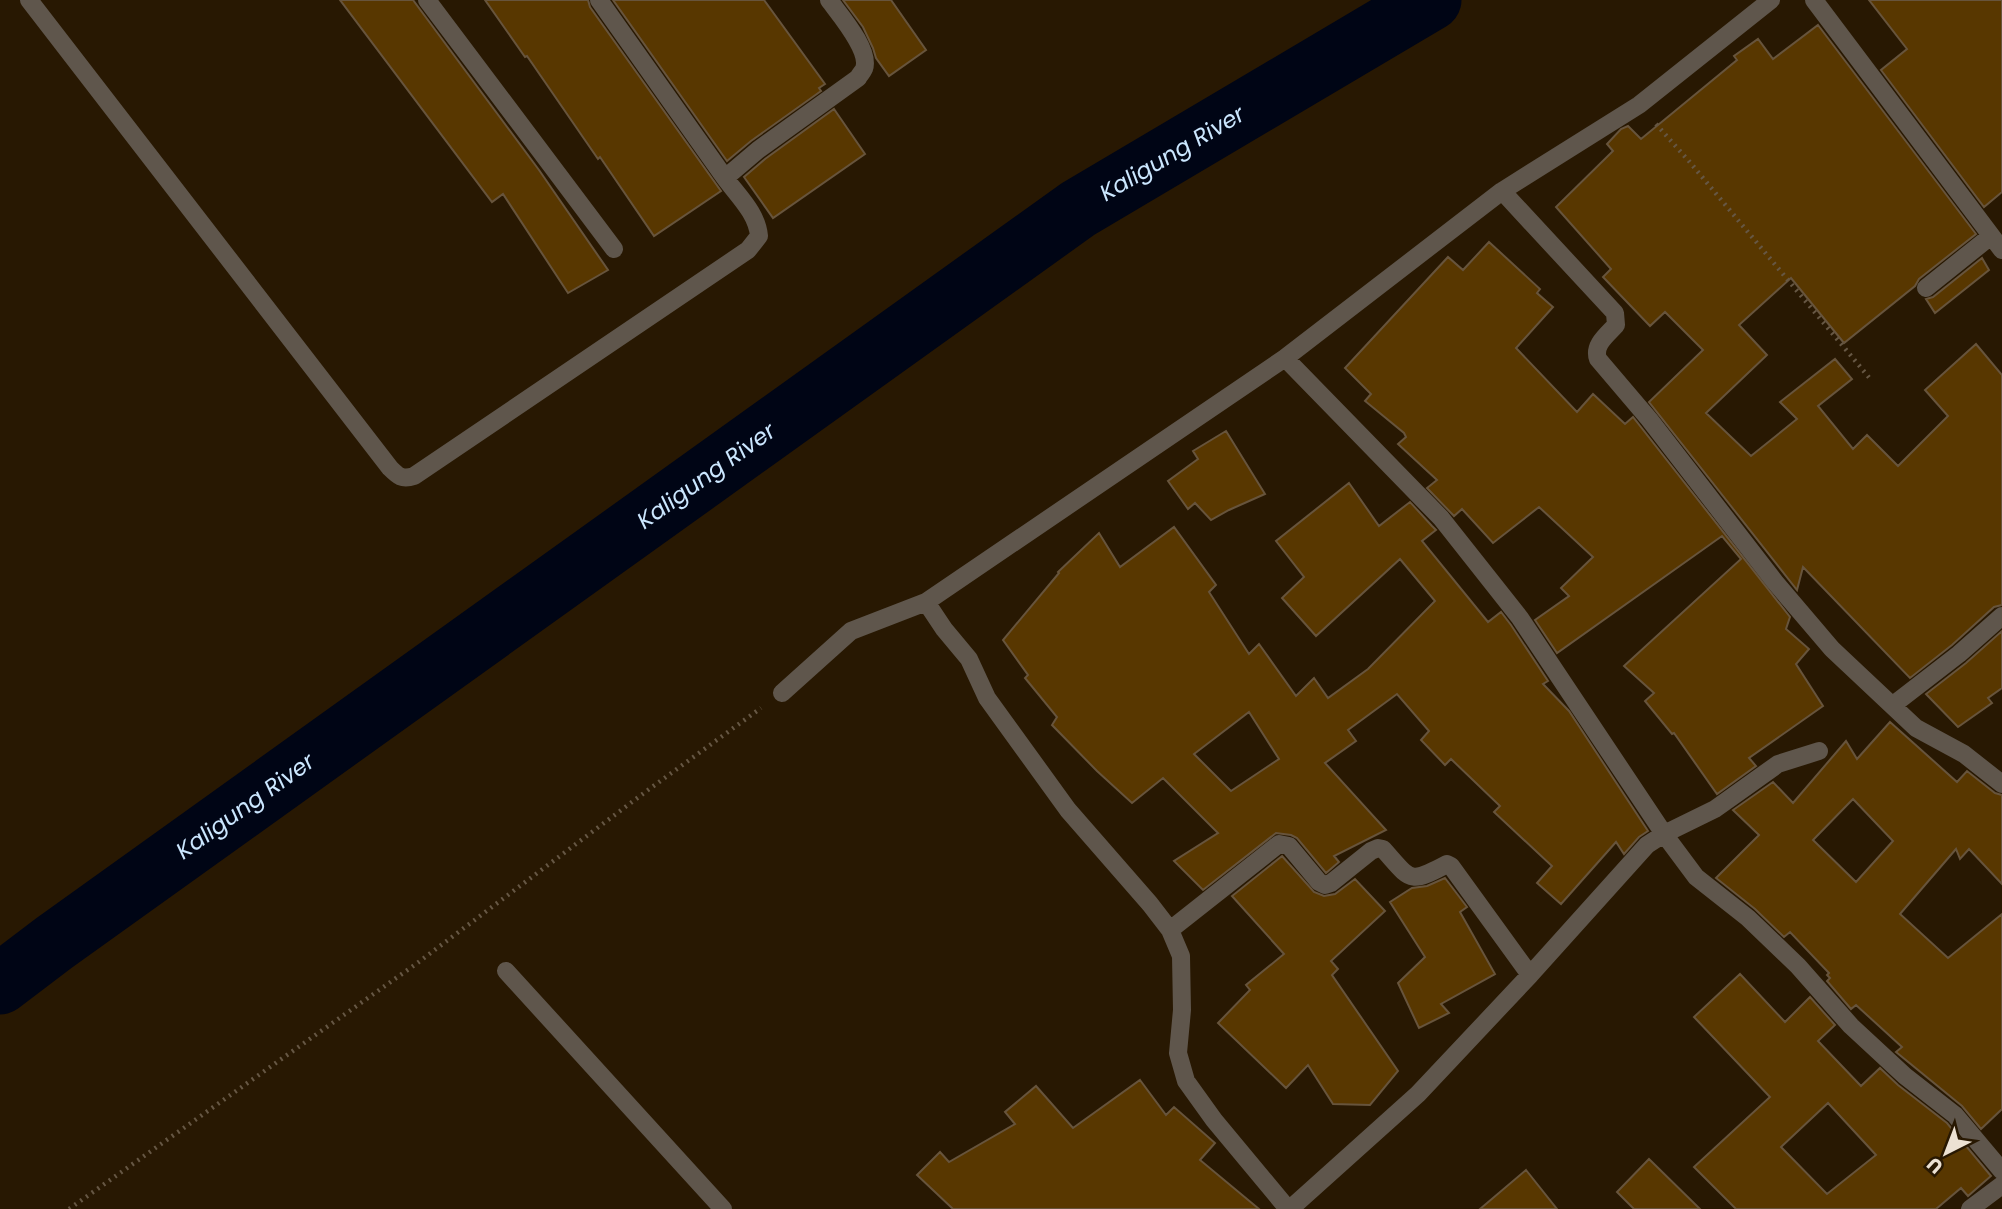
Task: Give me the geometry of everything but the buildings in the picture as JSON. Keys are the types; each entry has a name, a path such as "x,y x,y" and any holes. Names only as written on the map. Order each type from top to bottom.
{"street":[{"path":"29,0 390,468 399,477 407,478 414,476 748,250 759,236 755,218 599,0"},
{"path":"427,0 614,249"},
{"path":"725,178 758,149 858,78 864,69 865,61 855,36 829,0"},
{"path":"782,694 851,631 926,602 1285,358 1502,191 1639,105 1771,0"},
{"path":"1814,0 1996,243 1926,288"},
{"path":"1502,191 1615,313 1616,325 1598,345 1598,359 1824,639 1916,727 1964,754 2002,784"},
{"path":"1285,358 1441,518 1520,618 1664,834 1696,877 1748,918 1798,966 1851,1026 1905,1076 1955,1115 2002,1171"},
{"path":"926,602 969,659 988,698 1068,810 1170,930 1181,956 1182,1010 1178,1053 1186,1081 1214,1120 1289,1209 1418,1094 1647,845 1715,809 1778,764 1819,751"},
{"path":"1893,705 2002,617"},
{"path":"1170,930 1279,844 1289,846 1319,882 1325,885 1378,848 1383,849 1405,872 1417,878 1447,864 1451,866 1530,975"},
{"path":"506,971 723,1209"},
{"path":"1970,1209 2002,1185"}],"path":[{"path":"1639,105 1872,381"},
{"path":"69,1209 416,964 648,790 782,694"}],"waterway":[{"name":"Kaligung River","path":"0,984 1078,209 1431,0"}]}
